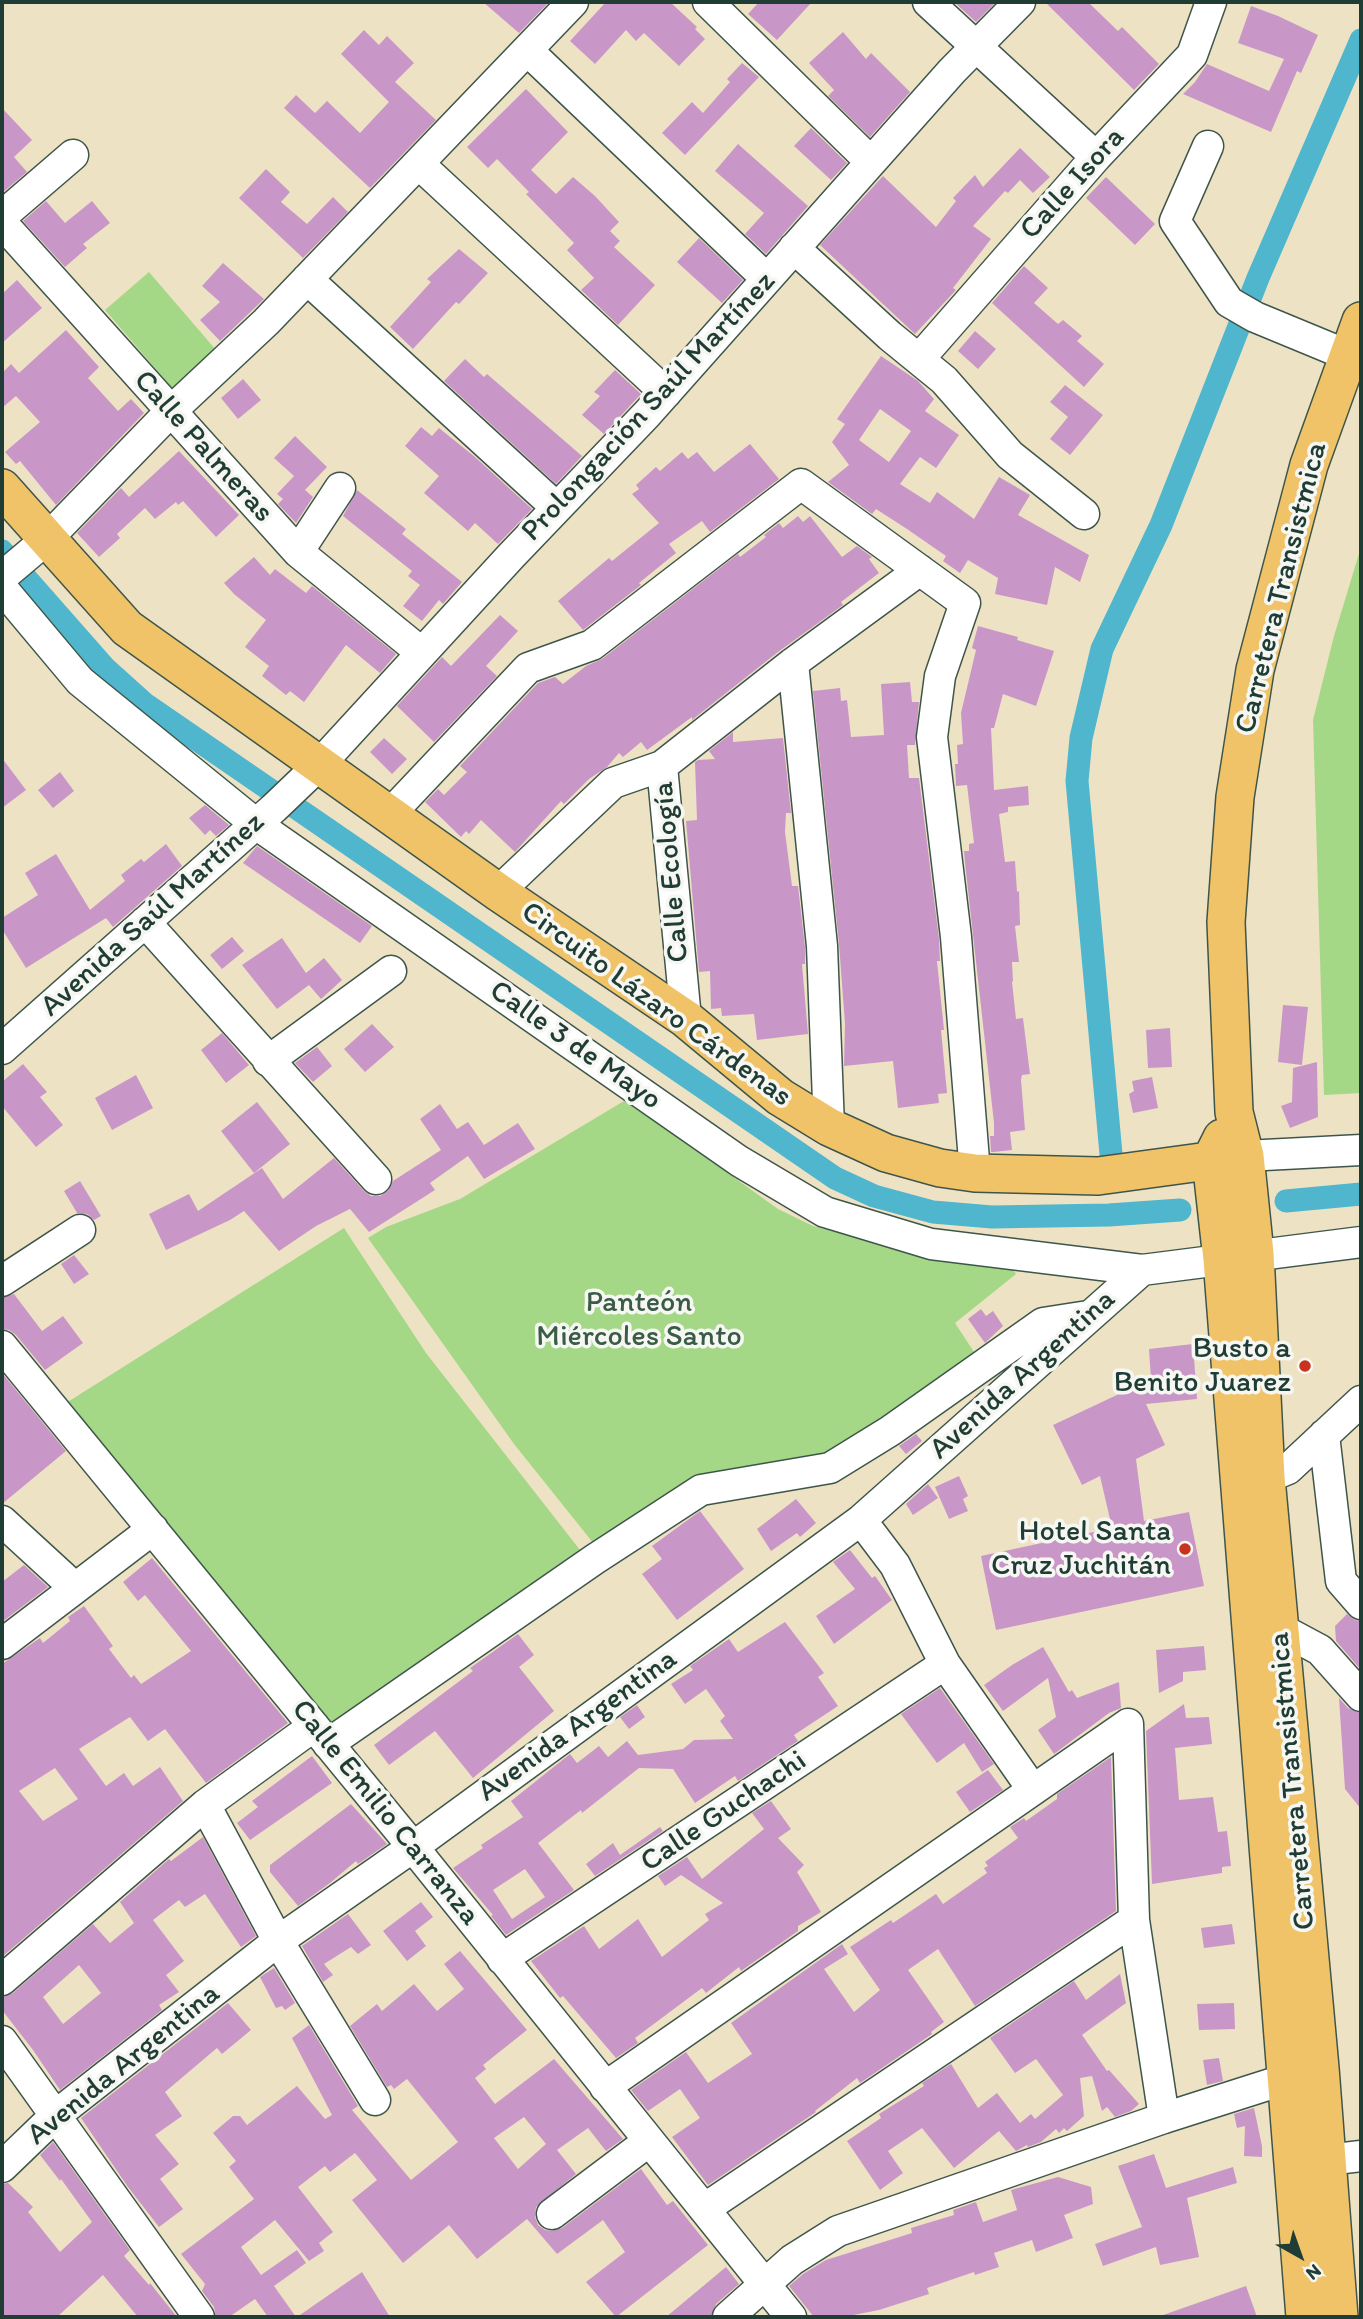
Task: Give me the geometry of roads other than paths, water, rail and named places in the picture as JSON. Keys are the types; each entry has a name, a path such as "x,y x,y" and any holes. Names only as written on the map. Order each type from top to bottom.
{"main road":[{"name":"Carretera Transistmica","path":"1339,2317 1344,2158 1304,2073 1253,1480 1230,1173 1234,1112 1226,922 1235,797 1255,670 1309,465 1361,321"},
{"name":"Circuito Lázaro Cárdenas","path":"2,488 41,544 127,628 308,776 390,814 498,892 686,1019 780,1097 829,1127 886,1153 940,1168 975,1173 1230,1173"},
{"name":"Carretera Transistmica","path":"1253,1480 1279,1628 1304,2073 1305,2317"}],"street":[{"path":"3,580 170,412 266,322 573,2"},
{"path":"708,2 871,162"},
{"path":"928,2 1096,156"},
{"name":"Prolongación Saúl Martínez","path":"265,816 308,776 666,393 976,46 1020,2"},
{"name":"Calle Isora","path":"920,358 1096,156 1192,55 1211,2"},
{"path":"527,50 767,279"},
{"path":"1208,146 1175,221 1229,302 1255,317 1347,355"},
{"path":"2,216 73,155"},
{"path":"419,164 666,393"},
{"name":"Calle Palmeras","path":"2,223 298,552 422,653"},
{"path":"794,248 890,336 944,380 1010,455 1084,514"},
{"path":"307,279 556,509"},
{"path":"390,814 528,667 592,645 801,484 965,603 940,676 932,737 956,937 975,1173"},
{"path":"298,552 340,488"},
{"path":"498,892 613,783 662,766 793,663 920,570"},
{"name":"Calle 3 de Mayo","path":"3,580 80,681 739,1161 825,1212 931,1244 1142,1270 1238,1252 1361,1242"},
{"path":"793,663 822,946 829,1127"},
{"name":"Calle Ecología","path":"662,766 686,1019"},
{"name":"Avenida Saúl Martínez","path":"2,1049 265,816"},
{"path":"145,922 376,1179"},
{"path":"268,1061 391,971"},
{"name":"Circuito Lázaro Cárdenas","path":"1230,1173 1361,1150"},
{"path":"2,1281 80,1230"},
{"name":"Avenida Argentina","path":"2,2167 56,2115 278,1941 413,1847 861,1520 1142,1270"},
{"path":"2,1980 205,1805 321,1735 701,1490 830,1468 891,1431 1043,1323 1088,1316"},
{"name":"Calle Emilio Carranza","path":"2,1346 413,1847 791,2317"},
{"path":"1253,1480 1288,1469 1324,1435 1357,1414"},
{"path":"1324,1435 1341,1581 1361,1604"},
{"path":"861,1520 895,1565 945,1664 1033,1790"},
{"path":"2,1521 75,1588"},
{"path":"2,1644 153,1529"},
{"path":"1279,1628 1320,1650 1361,1696"},
{"name":"Calle Guchachi","path":"502,1959 945,1664"},
{"path":"605,2087 1128,1724 1134,1920 1164,2118"},
{"path":"205,1805 278,1941 375,2100"},
{"path":"704,2209 1134,1920"},
{"path":"2,2041 199,2317"},
{"path":"728,2317 792,2260 838,2231 1164,2118 1304,2073"},
{"path":"552,2214 649,2141"}],"waterway":[{"path":"1111,1154 1077,781 1081,738 1102,649 1161,525 1258,278 1361,40"},
{"path":"2,551 105,668 145,704 835,1178 874,1196 933,1212 992,1217 1109,1215 1180,1210"},
{"path":"1286,1201 1361,1194"}],"place":[{"name":"Busto a Benito Juarez","path":"1305,1366"},
{"name":"Hotel Santa Cruz Juchitán","path":"1185,1549"}],"park label":[{"name":"Panteón Miércoles Santo","path":"639,1320"}]}
